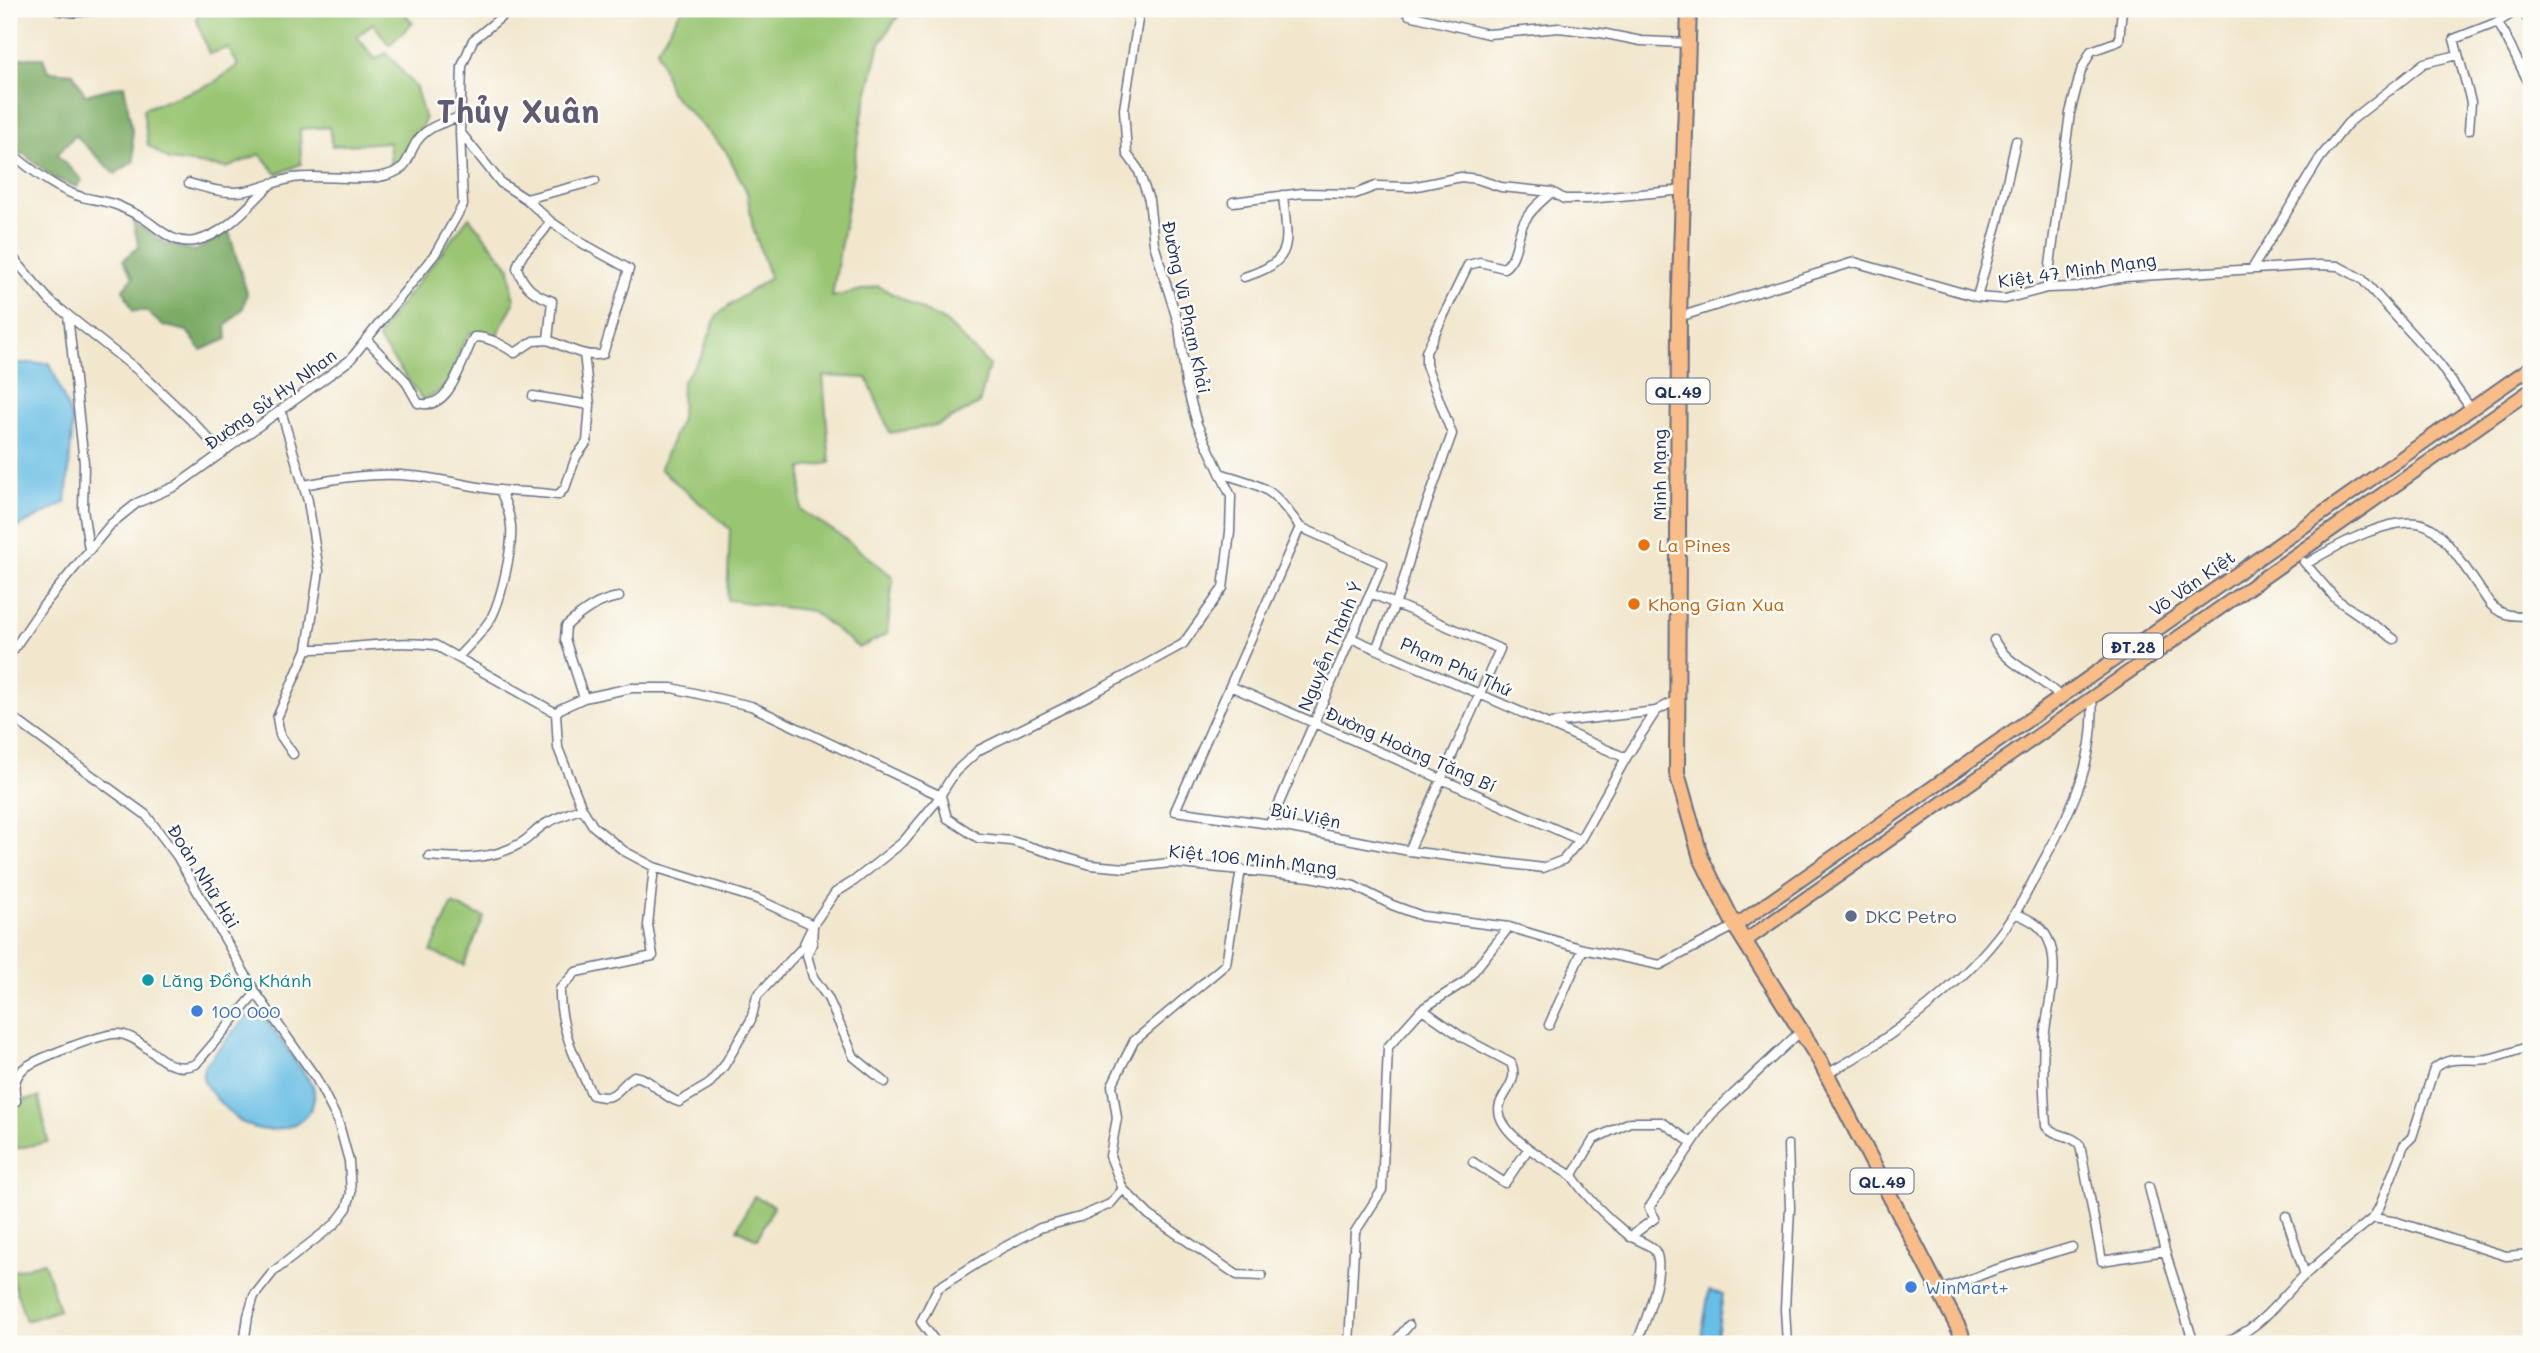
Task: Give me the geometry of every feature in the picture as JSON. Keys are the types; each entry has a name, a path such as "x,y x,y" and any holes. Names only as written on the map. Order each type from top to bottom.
{"highway":[{"name":"Minh Mạng","path":"1689,9 1679,317 1677,773 1700,858 1735,926"},
{"name":"QL.49","path":"1735,926 1827,1074 1964,1340"}],"main road":[{"name":"Võ Văn Kiệt","path":"1735,926 2531,367"},
{"name":"Võ Văn Kiệt","path":"1745,941 2092,698 2302,559 2407,477 2531,390"},
{"path":"2396,462 2407,477"},
{"path":"1990,747 2001,762"}],"street":[{"path":"58,9 96,9"},
{"name":"Đường Sử Hy Nhan","path":"9,655 43,606 111,524 136,503 176,486 350,360 435,254 462,209 462,66 473,40 511,9"},
{"name":"Đường Vũ Phạm Khải","path":"654,867 648,925 653,956 576,972 560,989 559,1007 572,1052 592,1095 603,1098 612,1097 634,1076 644,1077 669,1099 679,1102 708,1085 724,1066 751,1020 757,996 802,948 813,925 835,893 855,881 903,842 941,796 956,772 979,750 1184,644 1223,588 1230,532 1231,496 1198,424 1186,384 1179,326 1154,244 1145,185 1127,154 1124,109 1138,20 1135,9"},
{"path":"1405,9 1409,15 1488,34 1559,28 1641,41 1688,43"},
{"path":"2048,288 2072,103 2081,71 2091,51 2119,41 2122,9"},
{"path":"2469,130 2471,102 2454,39 2498,22 2521,9 2531,27"},
{"path":"2498,22 2531,87"},
{"path":"2252,270 2320,158 2348,123 2424,63 2458,55"},
{"path":"189,183 213,191 233,193 295,178 386,175 400,169 425,132 434,125 460,117"},
{"path":"366,339 405,380 418,403 423,405 431,404 445,395 457,378 474,337 500,344 515,353 533,341 548,340 584,354 603,354 629,269 582,243 501,183 460,132"},
{"path":"1977,297 2016,141"},
{"path":"9,157 18,158 63,189 82,197 119,206 143,218 164,235 184,242 204,239 216,233 235,219 272,183"},
{"path":"1233,202 1302,193 1355,194 1376,186 1412,187 1461,177 1501,187 1552,192 1564,199 1684,190"},
{"path":"526,199 595,181"},
{"path":"1376,649 1395,604 1452,434 1426,365 1426,352 1468,265 1480,262 1504,268 1507,266 1523,223 1532,209 1552,192"},
{"path":"1244,277 1269,269 1283,254 1286,237 1283,195"},
{"path":"548,340 552,301 531,292 525,286 517,268 522,256 540,238 550,221"},
{"path":"9,253 50,301 140,372 222,453"},
{"name":"Kiệt 47 Minh Mạng","path":"1679,317 1854,262 1977,297 2005,299 2048,288 2076,287 2163,273 2338,266 2362,279 2440,365 2471,409"},
{"path":"68,315 84,463 83,509 89,550"},
{"path":"304,485 333,479 412,475 500,490 558,495 576,457 587,442 590,405 584,354"},
{"path":"533,396 590,405"},
{"path":"281,411 304,485 319,571 307,649 277,718 280,735 293,754"},
{"path":"1220,473 1268,489 1281,500 1300,527"},
{"path":"458,657 492,617 508,562 511,527 508,508 500,490"},
{"path":"2394,639 2336,599 2302,559 2375,529 2410,524 2430,526 2499,613 2505,616 2531,616"},
{"name":"Nguyễn Thành Ý","path":"1270,824 1383,565 1300,527"},
{"name":"Bùi Viện","path":"1300,527 1175,811 1270,824 1409,851 1543,868 1563,860 1580,840 1626,758 1656,712"},
{"path":"1370,593 1500,649 1409,851"},
{"path":"584,698 565,639 566,626 604,599 619,597"},
{"name":"Phạm Phú Thứ","path":"1351,638 1626,758"},
{"path":"1994,640 2002,653 2053,689 2060,697"},
{"path":"307,649 337,650 417,643 435,645 556,713"},
{"name":"Đường Hoàng Tăng Bí","path":"1230,686 1580,840"},
{"path":"885,1082 854,1057 828,998 813,977 807,956 812,944 813,925 757,899 654,867 617,846 593,826 582,808 558,748 556,713 584,698 631,688 672,688 751,706 941,796"},
{"path":"1827,1074 1875,1046 1936,999 1980,955 2015,913 2063,827 2078,792 2092,740 2092,698"},
{"name":"Phạm Phú Thứ","path":"1549,724 1656,712 1678,699"},
{"name":"Đoàn Nhữ Hài","path":"9,715 146,815 177,856 256,993 316,1078 338,1121 349,1161 351,1193 347,1208 335,1224 273,1272 254,1296 244,1344"},
{"name":"Kiệt 106 Minh Mạng","path":"941,796 947,818 978,838 1011,841 1091,865 1126,869 1170,863 1311,877 1354,887 1422,916 1509,927 1583,949 1660,965 1735,926"},
{"path":"429,856 458,859 491,855 518,845 536,834 544,824 582,808"},
{"path":"1241,869 1226,964 1134,1041 1112,1084 1116,1118 1110,1156 1123,1189 1149,1215 1237,1275 1262,1276"},
{"path":"2015,913 2041,927 2052,950 2051,986 2044,1039 2046,1126 2049,1130 2077,1140 2080,1145 2102,1261 2165,1251"},
{"path":"1349,1344 1355,1232 1382,1190 1388,1047 1422,1009 1466,981 1509,927"},
{"path":"1549,1025 1583,949"},
{"path":"16,1101 14,1082 22,1070 37,1061 103,1035 120,1034 147,1048 174,1067 186,1069 196,1064 256,993"},
{"path":"1422,1009 1462,1037 1511,1063 1514,1068 1513,1080 1499,1106 1500,1117 1506,1126 1528,1149 1572,1176 1584,1194 1630,1237 1655,1251 1658,1259 1654,1298 1636,1344"},
{"path":"1630,1237 1655,1218 1648,1208 1711,1115 1801,1031"},
{"path":"2220,1344 2242,1335 2268,1316 2305,1275 2373,1218 2404,1145 2412,1136 2434,1069 2452,1059 2490,1059 2531,1046"},
{"path":"1572,1176 1594,1139 1630,1122 1661,1122 1692,1143"},
{"path":"1787,1145 1790,1208 1784,1309 1787,1344"},
{"path":"1473,1163 1505,1183 1528,1149"},
{"path":"2149,1187 2165,1251 2194,1344"},
{"path":"937,1344 921,1322 938,1288 1040,1228 1080,1217 1110,1204 1123,1189"},
{"path":"2286,1216 2305,1275"},
{"path":"2373,1218 2397,1222 2506,1256 2531,1254"},
{"path":"1939,1291 1994,1270 2072,1247"},
{"path":"1392,1344 1409,1325"},
{"path":"2242,1335 2251,1344"}],"green space":[{"path":"201,9 401,9 413,23 389,45 373,23 357,37 375,59 387,53 416,88 425,120 402,159 391,166 389,142 332,146 329,127 300,129 301,164 277,174 260,154 227,168 169,160 148,145 143,109 212,84 238,65 228,48 209,54 196,18"},
{"path":"682,9 903,9 880,43 862,117 832,297 878,286 946,322 989,365 979,404 938,425 890,433 867,378 823,376 830,463 802,468 801,510 840,535 893,577 887,634 859,648 812,611 727,600 730,529 660,469 681,419 682,382 701,357 717,315 770,278 753,228 747,192 726,151 670,92 657,49"},
{"path":"9,58 43,58 48,71 73,73 85,95 124,85 134,161 115,174 75,135 57,155 82,180 77,187 54,178 24,154 9,153"},
{"path":"469,217 510,268 514,303 495,338 471,332 464,341 450,378 436,394 423,400 378,339 386,323"},
{"path":"133,222 165,243 195,251 229,232 247,293 243,308 226,326 227,339 201,350 187,331 162,325 146,311 133,311 123,289 133,277 123,260 139,247"},
{"path":"452,904 484,917 464,965 431,952"},
{"path":"39,1097 48,1142 9,1150 9,1103"},
{"path":"754,1196 774,1206 757,1239 737,1229"},
{"path":"44,1262 59,1310 26,1321 10,1272"}],"water":[{"path":"9,363 50,363 73,422 66,502 9,532"},
{"path":"258,1014 267,1021 313,1086 311,1109 295,1124 285,1128 261,1129 240,1121 216,1098 203,1079 205,1065 246,1017"},
{"path":"1709,1291 1723,1294 1716,1344 1700,1344"}],"place":[{"name":"La Pines","path":"1644,545"},
{"name":"Khong Gian Xua","path":"1634,604"},
{"name":"DKC Petro","path":"1851,916"},
{"name":"Lăng Đồng Khánh","path":"148,980"},
{"name":"100 000","path":"197,1011"},
{"name":"WinMart+","path":"1911,1287"}],"district":[{"name":"Thủy Xuân","path":"518,110"}]}
